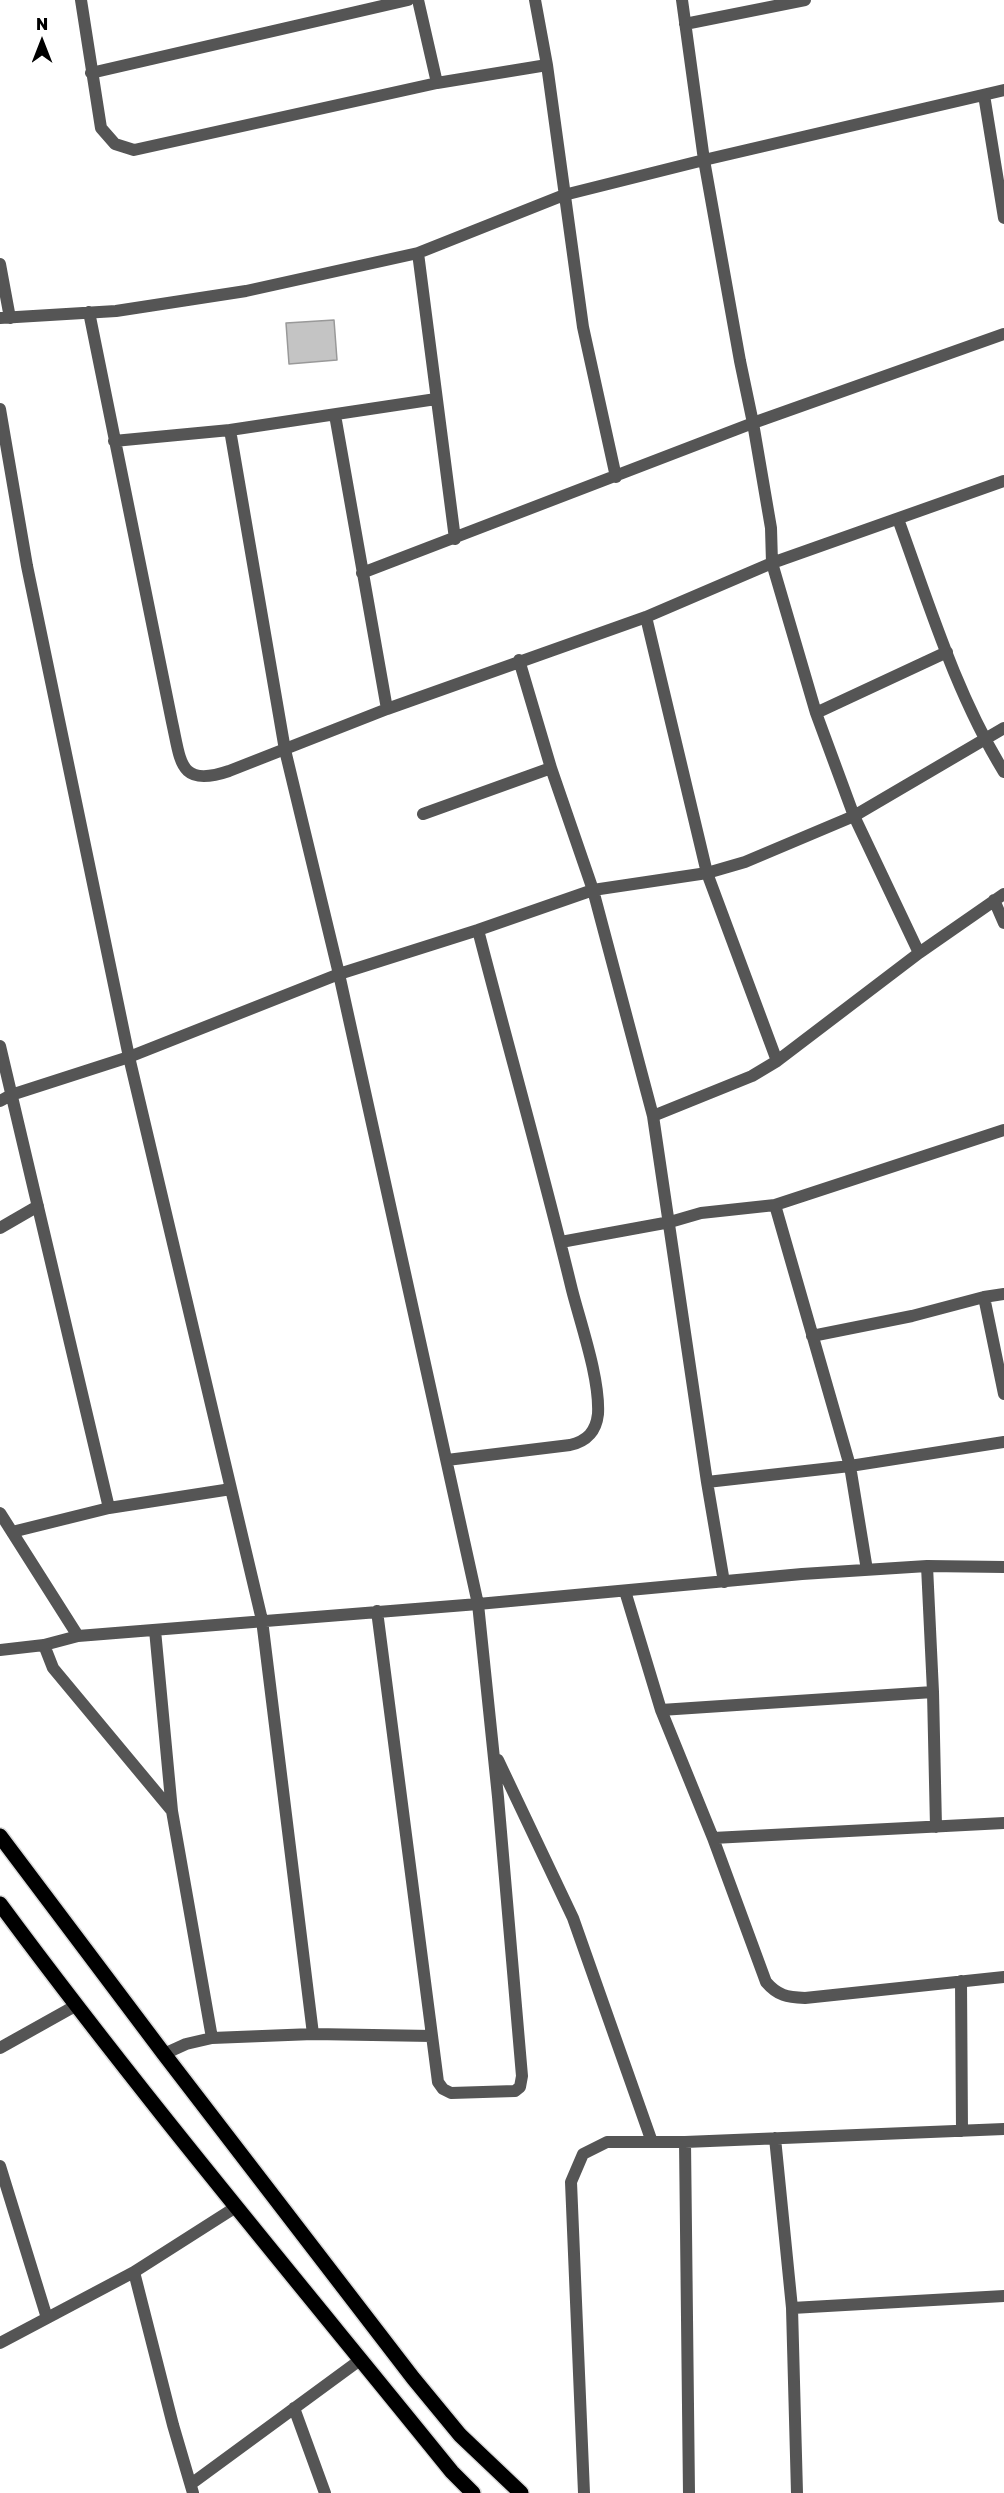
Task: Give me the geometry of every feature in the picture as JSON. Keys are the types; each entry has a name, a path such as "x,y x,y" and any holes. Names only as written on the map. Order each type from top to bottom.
{"main road":[{"path":"0,1836 413,2378 460,2435 521,2493"},
{"path":"0,1904 75,2006 236,2207 452,2472 473,2493"}],"street":[{"path":"81,0 101,128 115,144 134,150 437,83 547,65"},
{"path":"91,73 408,0"},
{"path":"418,0 437,83"},
{"path":"535,0 547,65 583,327 616,477"},
{"path":"682,0 704,160 771,528 772,562 816,713 854,816 919,953"},
{"path":"686,24 806,0"},
{"path":"0,264 5,318 116,311 246,291 418,253 564,195 1004,90"},
{"path":"984,95 1004,218"},
{"path":"418,253 455,539"},
{"path":"89,312 172,722 184,768 196,777 210,778 519,660 646,617 772,562 1004,481"},
{"path":"362,573 753,423 1004,334"},
{"path":"114,441 230,430 436,399"},
{"path":"0,409 27,566 129,1057 262,1620 313,2034"},
{"path":"335,415 387,709"},
{"path":"230,430 285,750 339,974 478,1604 522,2076 520,2086 515,2091 452,2092 443,2089 438,2082 377,1611"},
{"path":"898,519 947,652 984,739 1004,772"},
{"path":"646,617 707,873 777,1061"},
{"path":"816,713 947,652"},
{"path":"519,660 551,768 593,890 653,1116 724,1582"},
{"path":"6,1098 129,1057 339,974 478,930 593,890 707,873 745,862 854,816 1004,728"},
{"path":"423,814 551,768"},
{"path":"653,1116 752,1076 777,1061 919,953 999,897 1004,923"},
{"path":"447,1460 570,1445 584,1441 592,1433 598,1416 594,1380 561,1242 478,930"},
{"path":"0,1046 6,1098 38,1206 109,1508"},
{"path":"561,1242 700,1213 775,1205 1004,1130"},
{"path":"775,1205 850,1466 867,1570"},
{"path":"0,1228 38,1206"},
{"path":"812,1336 912,1316 1004,1294"},
{"path":"984,1297 1004,1394"},
{"path":"707,1482 850,1466 1004,1442"},
{"path":"12,1532 109,1508 231,1489"},
{"path":"0,1513 78,1636"},
{"path":"927,1566 936,1827"},
{"path":"0,1650 44,1644 78,1636 262,1620 478,1604 867,1570 927,1566 1004,1566"},
{"path":"625,1591 661,1710 713,1838 766,1982 775,1992 786,1997 805,1998 1004,1977"},
{"path":"155,1630 172,1811 212,2038"},
{"path":"44,1644 53,1668 172,1811"},
{"path":"661,1710 933,1692"},
{"path":"493,1751 573,1918 652,2142"},
{"path":"713,1838 1004,1823"},
{"path":"961,1981 962,2131"},
{"path":"0,2048 75,2006"},
{"path":"164,2054 186,2044 212,2038 313,2034 432,2036"},
{"path":"584,2493 571,2182 583,2154 607,2142 685,2142 1004,2129"},
{"path":"775,2138 792,2308 797,2493"},
{"path":"685,2142 689,2493"},
{"path":"0,2166 47,2318"},
{"path":"0,2343 134,2272 236,2207"},
{"path":"134,2272 173,2425 192,2489 294,2408 360,2360"},
{"path":"792,2308 1004,2296"},
{"path":"294,2408 325,2493"}],"building":[{"path":"334,320 337,360 289,364 286,323"}]}
